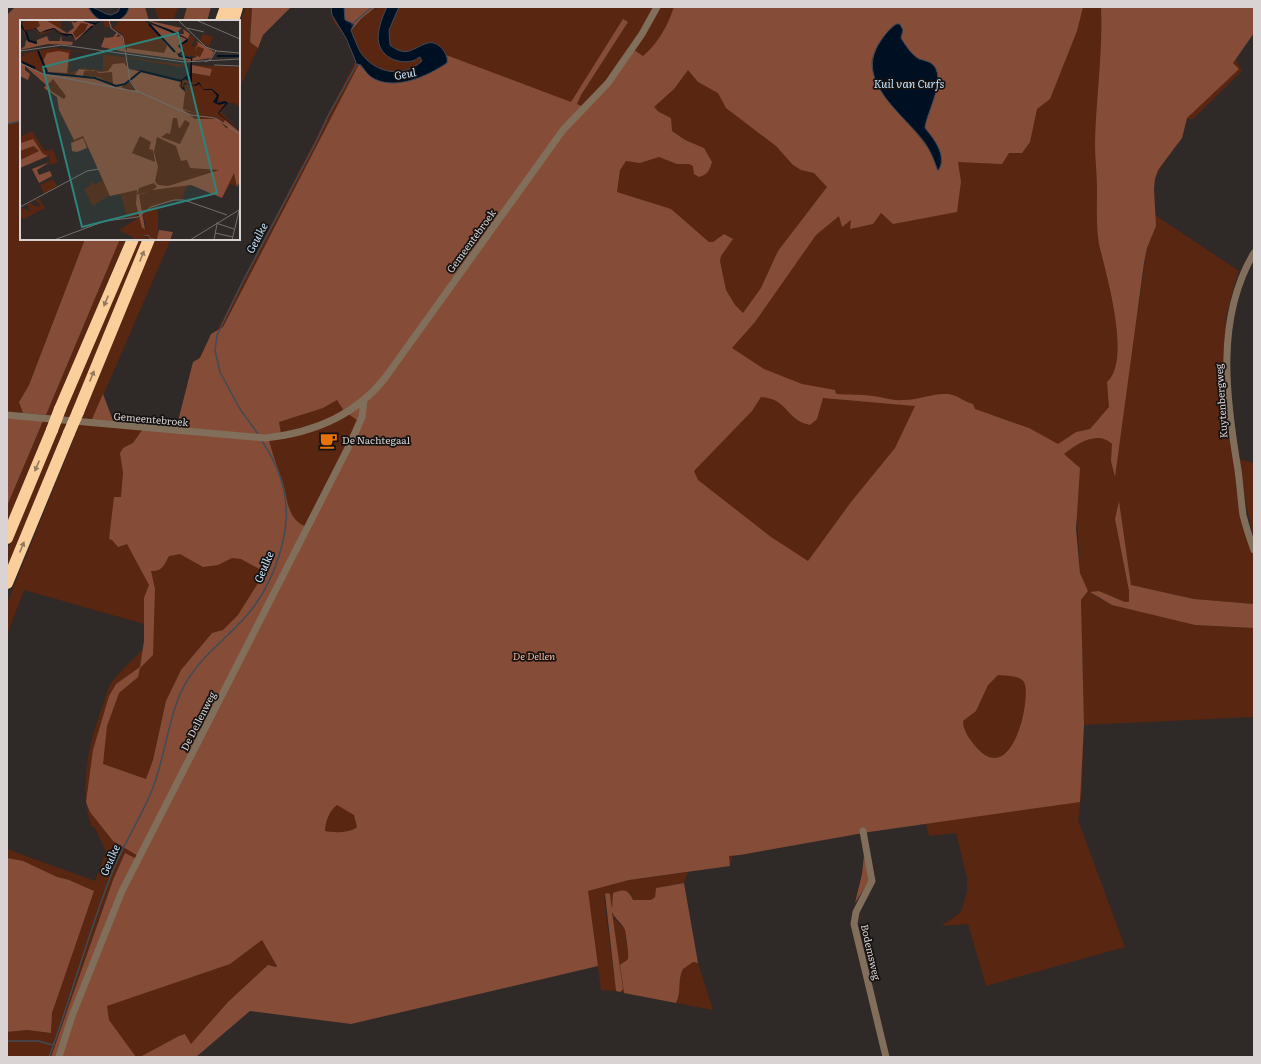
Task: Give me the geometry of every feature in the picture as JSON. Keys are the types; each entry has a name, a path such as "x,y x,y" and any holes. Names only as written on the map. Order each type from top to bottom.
{"highway":[{"path":"221,20 226,7"},
{"path":"233,20 237,7"},
{"path":"7,538 60,409 133,240"},
{"path":"7,583 149,240"}],"street":[{"name":"Gemeentebroek","path":"7,415 265,438 296,434 317,427 344,415 364,400 380,385 563,130 608,84 642,34 657,7"},
{"name":"Kuytenbergweg","path":"1254,253 1240,280 1233,303 1229,336 1228,382 1243,512 1254,550"},
{"name":"De Dellenweg","path":"59,1057 72,1016 112,914 352,440 362,417 364,400"},
{"name":"Bodemsweg","path":"863,831 872,882 856,912 854,924 886,1057"}],"green space":[{"path":"15,7 88,7 94,15 102,20 20,20 20,121 7,124 7,15"},
{"path":"129,7 145,7 149,20 119,20 126,14"},
{"path":"154,7 178,7 173,20 159,20"},
{"path":"187,7 211,7 207,20 183,20"},
{"path":"246,7 252,7 250,42 258,48 240,87 240,23"},
{"path":"252,7 291,7 263,35 258,48 250,42"},
{"name":"De Dellen","path":"333,7 345,7 352,31 367,14 381,7 387,7 384,14 388,7 1254,7 1236,60 1242,71 1193,119 1187,119 1182,138 1165,160 1157,175 1156,168 1154,167 1135,329 1147,248 1156,226 1155,215 1239,271 1226,317 1226,405 1237,483 1254,552 1254,604 1194,599 1131,585 1119,502 1115,519 1129,591 1129,602 1125,602 1099,591 1097,597 1104,601 1195,625 1254,628 1254,717 1084,725 1081,600 1088,591 1080,573 1077,518 1075,527 1080,596 1083,745 1082,789 1078,820 1125,947 986,986 968,924 941,926 961,912 967,891 967,878 956,833 929,836 926,824 943,821 732,851 732,862 632,878 271,967 200,1039 169,1057 61,1057 113,880 51,1057 7,1057 7,1032 27,1030 51,1033 52,1013 55,1004 7,1027 7,849 95,881 106,852 95,828 91,826 87,812 85,782 89,753 96,724 109,687 120,672 144,648 145,619 144,624 24,590 7,635 7,603 155,240 171,240 90,426 114,423 175,434 194,362 201,355 210,337 217,330 356,60 346,38 334,23 332,18"},
{"path":"344,7 376,7 362,18 351,31 354,24 345,20"},
{"name":"De Dellen","path":"674,7 1083,7 1077,31 1050,99 1037,109 1030,142 1022,153 1009,153 1002,164 958,162 961,182 957,212 893,224 881,213 873,224 850,229 851,220 842,227 839,216 816,235 755,322 732,348 764,369 802,384 835,390 836,394 868,395 899,400 909,400 936,395 952,395 973,404 975,409 1029,428 1058,444 1076,432 1090,429 1109,407 1107,382 1114,371 1117,355 1115,316 1099,244 1097,223 1095,144 1101,41 1101,7 1254,7 1254,33 1233,63 1239,69 1187,118 1182,138 1158,170 1155,179 1154,189 1156,226 1147,248 1144,263 1115,477 1111,461 1112,444 1106,440 1094,438 1081,442 1064,454 1080,468 1076,529 1080,573 1088,591 1081,600 1084,725 1080,802 869,832 729,856 730,866 629,880 588,891 598,966 351,1024 250,1011 196,1057 140,1057 185,1034 191,1044 228,1002 268,965 276,967 277,966 262,940 230,964 107,1006 109,1020 136,1057 51,1057 113,880 125,853 137,859 138,856 113,841 90,812 86,802 93,750 109,696 116,684 140,667 144,641 144,598 149,585 127,544 118,547 112,540 109,539 114,497 121,497 123,473 120,453 123,448 133,443 145,426 176,429 193,362 200,358 211,334 223,327 359,64 369,75 425,75 437,69 448,58 446,55 571,102 623,19 628,22 581,95 577,104 584,107 594,98 631,48 643,56 649,51 662,34","holes":["903,30 901,38 911,52 919,59 931,63 936,69 938,77 937,85 925,128 936,144 941,157 942,163 937,170 929,149 887,99 873,73 872,61 876,50 884,42","688,70 698,82 718,93 726,108 776,146 793,165 801,170 814,173 827,187 778,251 761,288 743,313 735,305 726,290 720,261 721,256 733,239 724,234 713,242 709,242 671,209 617,192 620,170 626,161 640,163 659,157 677,164 689,164 693,166 694,174 699,177 707,173 710,167 712,162 704,148 685,140 672,131 671,118 659,112 654,107 674,89","761,397 777,402 796,419 810,425 817,419 823,398 915,406 895,448 851,502 808,561 771,537 698,480 694,471 752,411","337,400 344,411 357,420 308,527 296,520 289,508 282,480 271,447 268,435 281,434 279,422 323,408","180,554 203,567 218,565 232,558 241,559 265,572 238,615 223,630 212,633 181,670 166,701 153,760 146,779 103,764 107,726 119,693 138,677 140,668 153,655 155,589 151,571 158,570 164,565 169,556","998,675 1016,677 1024,682 1026,690 1022,720 1017,735 1010,748 1001,757 990,757 977,748 967,735 963,721 976,711 988,685","337,805 354,815 357,827 346,831 325,831 327,820 332,810"]},
{"path":"20,121 20,240 85,240 29,385 19,402 23,413 7,412 7,124"},
{"path":"85,240 120,240 46,415 23,413 19,402 29,385"},
{"path":"120,240 126,240 51,416 46,415"},
{"path":"136,240 145,240 7,573 7,550"},
{"path":"103,394 114,423 89,426"},
{"path":"7,417 43,421 7,506"},
{"path":"43,421 49,422 7,523 7,506"},
{"path":"1239,459 1254,463 1254,539 1246,504"},
{"path":"1119,501 1131,585 1194,599 1254,604 1254,628 1195,625 1112,605 1090,592 1099,591 1125,602 1129,602 1129,591 1115,519"},
{"path":"864,855 869,881 855,903 862,874"},
{"path":"7,858 23,861 57,877 69,880 94,891 52,1013 51,1033 27,1030 7,1032"},
{"path":"688,872 684,883 656,888 655,897 651,900 633,900 630,893 614,918 625,929 628,959 620,965 624,993 620,992 622,989 610,894 608,893 604,897 616,991 601,990 587,891 629,880"},
{"path":"684,883 698,963 693,962 683,969 680,977 679,995 676,1003 624,993 620,965 628,959 626,936 624,928 612,912 623,989 620,992 616,991 605,894 610,894 612,909 613,893 625,891 633,900 651,900 655,897 656,888"},
{"path":"693,962 698,963 713,1010 676,1003 683,970 687,965"}],"water":[{"path":"88,7 95,8 111,15 118,12 120,7 129,7 128,12 122,18 117,20 101,20 93,14"},
{"name":"Geul","path":"331,7 344,7 345,20 354,24 351,30 361,53 367,60 381,69 398,72 414,67 422,61 420,57 413,61 397,61 384,53 381,49 378,40 379,30 381,20 387,7 399,7 389,30 390,45 396,49 406,52 428,43 432,43 442,48 445,52 447,63 421,77 400,83 380,81 371,77 361,65 355,64 356,62 346,38 332,15"},
{"name":"Kuil van Curfs","path":"896,24 900,24 903,30 901,38 911,52 919,59 931,63 936,69 938,77 937,85 925,128 936,142 941,154 941,165 938,171 925,143 886,98 878,86 873,73 873,59 878,45"}],"waterway":[{"path":"352,24 372,7"},
{"name":"Geulke","path":"258,434 240,409 220,372 215,351 217,335 243,281 316,142 329,114 357,64"},
{"path":"7,124 20,121"},
{"name":"Geulke","path":"49,1057 103,896 121,852 143,811 152,790 160,766 172,716 181,692 195,669 253,608 269,582 276,563 285,531 286,504 280,478 262,441"},
{"path":"7,1041 38,1041 53,1045"}],"place":[{"name":"De Nachtegaal","path":"329,440"}]}
